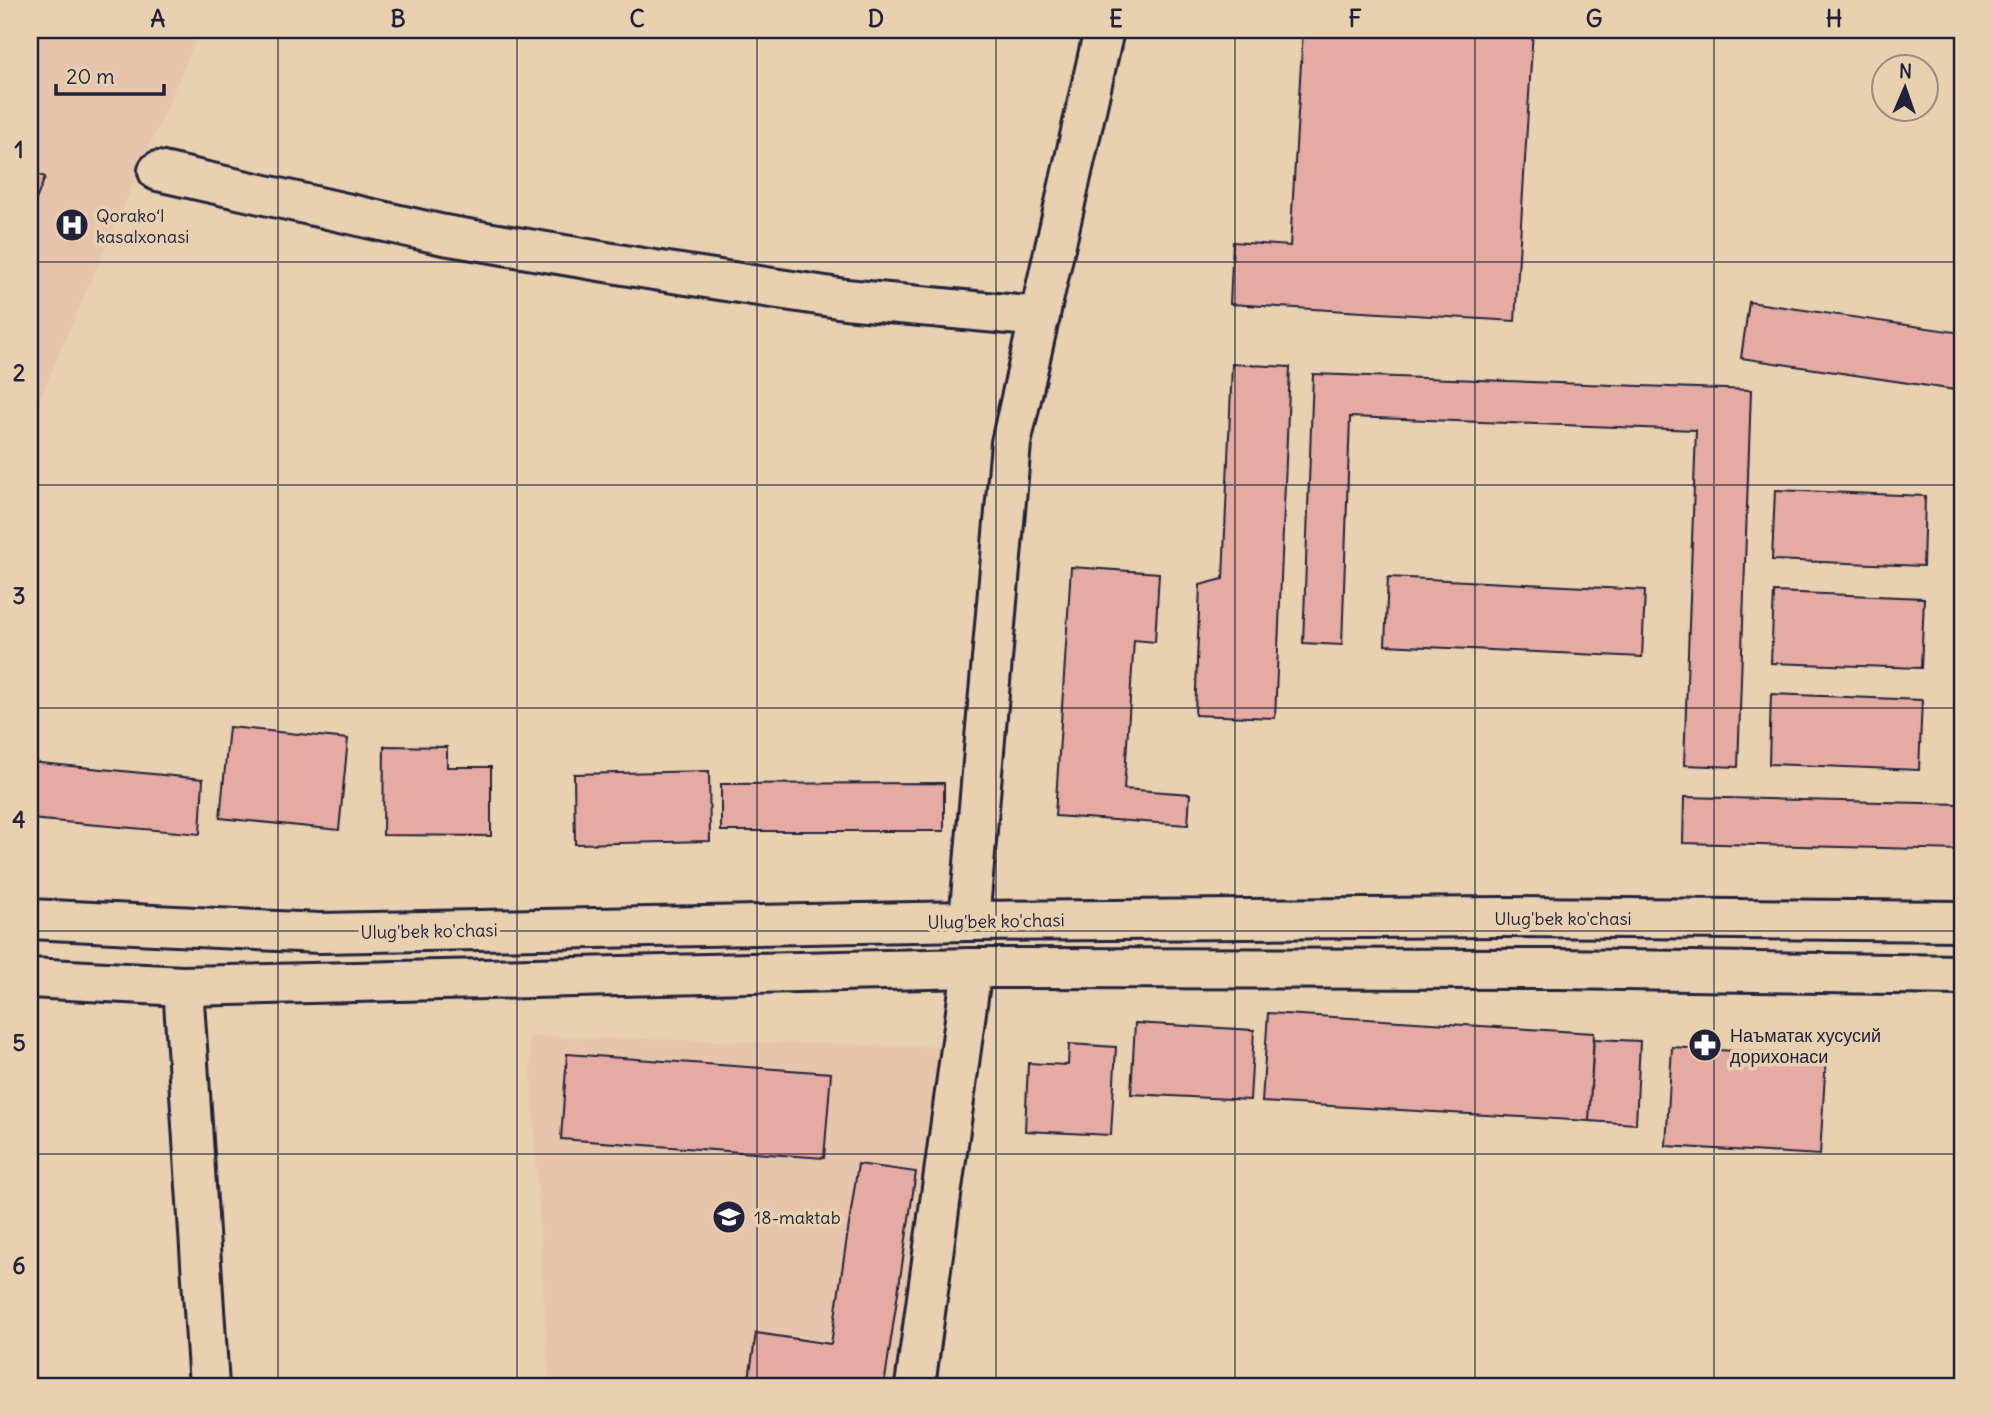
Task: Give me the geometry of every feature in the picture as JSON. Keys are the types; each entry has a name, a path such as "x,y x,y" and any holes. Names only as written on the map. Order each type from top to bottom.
{"main road":[{"path":"969,921 1011,443 1104,30"},
{"path":"158,171 444,235 845,299 1040,317"},
{"name":"Ulug'bek ko'chasi","path":"30,919 318,933 969,921 1504,917 1962,921"},
{"path":"915,1386 972,968"},
{"path":"30,978 183,986 972,968 1557,969 1962,975"},
{"path":"183,986 209,1386"}],"shaded area":[{"name":"Qorako‘l kasalxonasi","path":"30,30 200,30 30,421"},
{"name":"18-maktab","path":"529,1036 941,1047 896,1386 549,1386"}],"building":[{"path":"1303,30 1533,30 1515,321 1230,304 1233,242 1290,246"},
{"path":"30,171 45,177 30,215"},
{"path":"1749,302 1962,333 1962,391 1741,358"},
{"path":"1232,364 1290,367 1275,718 1195,715 1200,585 1223,579"},
{"path":"1313,374 1751,390 1738,767 1684,765 1696,430 1350,417 1342,645 1303,643"},
{"path":"1775,490 1925,496 1923,566 1772,560"},
{"path":"1071,567 1159,573 1155,642 1134,640 1124,789 1190,794 1188,825 1055,816"},
{"path":"1388,577 1645,590 1642,657 1385,645"},
{"path":"1774,592 1924,598 1921,668 1771,663"},
{"path":"1771,694 1922,700 1919,770 1769,764"},
{"path":"229,727 348,739 339,830 220,818"},
{"path":"384,746 447,747 447,767 491,767 491,836 383,835"},
{"path":"30,762 203,779 200,834 30,819"},
{"path":"709,771 710,841 575,844 574,774"},
{"path":"944,783 944,831 721,831 721,784"},
{"path":"1684,797 1962,804 1962,850 1683,843"},
{"path":"1268,1013 1594,1033 1589,1121 1262,1102"},
{"path":"1135,1023 1254,1030 1250,1100 1131,1094"},
{"path":"1594,1039 1640,1041 1636,1124 1589,1121"},
{"path":"1069,1044 1116,1047 1111,1135 1025,1131 1028,1063 1068,1065"},
{"path":"1672,1047 1826,1057 1820,1155 1666,1146"},
{"path":"567,1054 831,1073 824,1158 561,1139"},
{"path":"858,1164 916,1172 884,1386 748,1385 756,1333 831,1344"}],"place":[{"name":"Qorako‘l kasalxonasi","path":"72,225"},
{"name":"Наъматак хусусий дорихонаси","path":"1705,1045"},
{"name":"18-maktab","path":"729,1217"}]}
